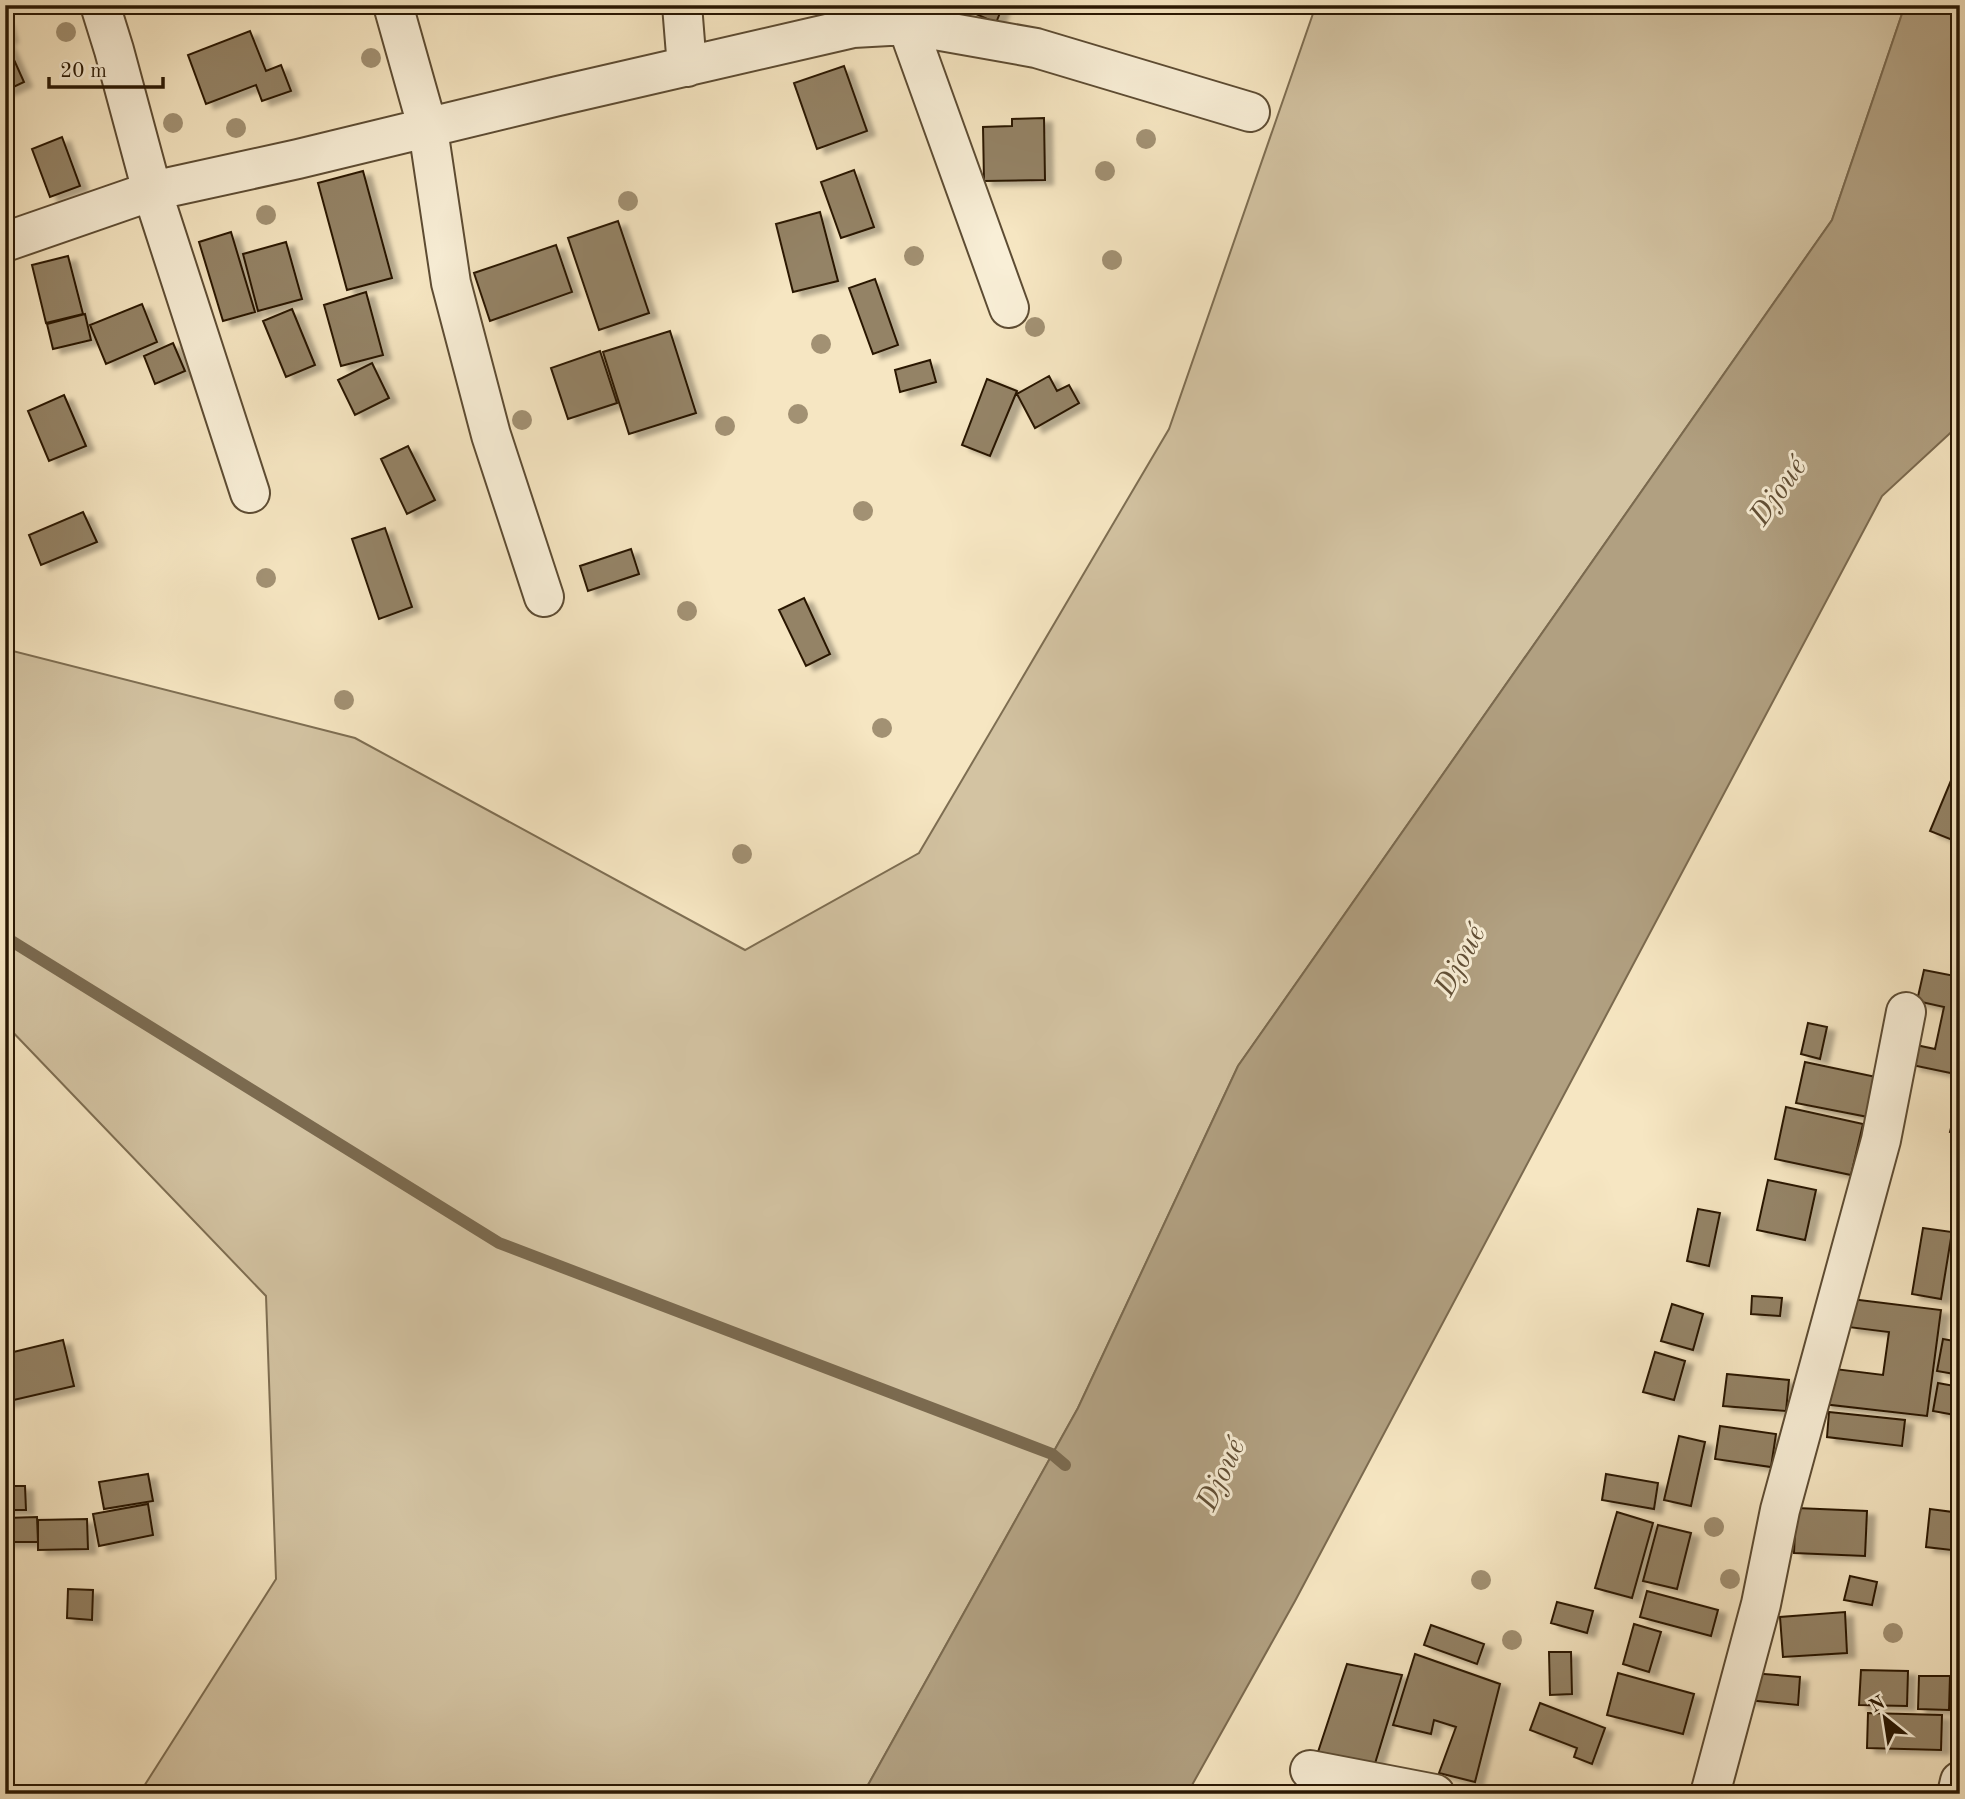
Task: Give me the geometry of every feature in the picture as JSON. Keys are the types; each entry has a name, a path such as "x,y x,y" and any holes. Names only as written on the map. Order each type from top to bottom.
{"street":[{"path":"100,5 152,191 250,493"},
{"path":"393,5 428,128 451,283 491,435 544,597"},
{"path":"682,5 687,67"},
{"path":"5,242 152,191 905,15 1036,48 1250,112"},
{"path":"905,15 1009,308"},
{"path":"1710,1794 1761,1604 1780,1510 1881,1140 1906,1012"},
{"path":"1310,1770 1435,1794"},
{"path":"1957,1794 1960,1781"}],"shaded area":[{"path":"1316,5 1905,5 1832,220 1238,1066 1078,1408 863,1794 139,1794 276,1579 266,1296 5,1024 5,649 355,738 745,950 919,853 1169,429"}],"water":[{"name":"Djoué","path":"1905,5 1960,5 1960,424 1882,496 1295,1601 1187,1794 863,1794 1078,1408 1238,1066 1832,220"}],"building":[{"path":"956,5 1003,5 996,23"},
{"path":"5,20 10,38 5,40"},
{"path":"250,31 266,71 281,65 291,91 262,101 256,85 206,104 188,55"},
{"path":"5,42 24,82 5,91"},
{"path":"844,66 867,131 817,149 794,83"},
{"path":"1044,118 1045,180 984,181 983,127 1012,126 1012,119"},
{"path":"62,137 80,186 50,197 32,149"},
{"path":"854,170 874,227 841,238 821,182"},
{"path":"363,171 392,278 347,290 318,183"},
{"path":"820,212 838,281 793,292 776,224"},
{"path":"618,221 649,313 599,330 568,238"},
{"path":"231,232 255,312 223,321 199,242"},
{"path":"286,242 302,299 258,311 243,254"},
{"path":"556,245 572,292 490,321 474,273"},
{"path":"68,256 83,314 46,323 32,265"},
{"path":"875,279 898,345 873,354 849,288"},
{"path":"366,292 383,355 341,366 324,305"},
{"path":"142,304 157,342 106,364 90,325"},
{"path":"292,309 315,365 286,377 263,321"},
{"path":"85,314 91,340 53,349 47,324"},
{"path":"670,331 696,413 629,434 603,352"},
{"path":"173,343 185,371 155,384 144,356"},
{"path":"600,351 617,403 568,419 551,368"},
{"path":"930,360 936,382 900,392 895,370"},
{"path":"372,363 389,398 355,415 338,380"},
{"path":"1049,376 1057,391 1069,385 1079,403 1035,428 1017,394"},
{"path":"987,379 1017,391 990,456 962,445"},
{"path":"64,395 86,446 49,461 28,411"},
{"path":"408,446 435,500 407,514 381,459"},
{"path":"83,512 97,542 41,565 29,535"},
{"path":"385,528 412,607 379,619 352,539"},
{"path":"631,549 639,574 588,591 580,566"},
{"path":"804,598 830,654 806,666 779,610"},
{"path":"1960,759 1960,829 1955,841 1930,831"},
{"path":"1924,970 1960,977 1960,1075 1912,1065 1916,1045 1935,1049 1944,1007 1917,1001"},
{"path":"1808,1023 1827,1027 1820,1059 1801,1054"},
{"path":"1805,1062 1876,1077 1868,1117 1796,1103"},
{"path":"1960,1092 1960,1134 1950,1132"},
{"path":"1786,1107 1863,1124 1851,1175 1775,1159"},
{"path":"1768,1180 1816,1190 1805,1240 1757,1230"},
{"path":"1698,1209 1720,1213 1709,1266 1687,1261"},
{"path":"1923,1228 1952,1232 1941,1299 1912,1294"},
{"path":"1960,1258 1960,1297 1955,1296"},
{"path":"1752,1296 1782,1298 1780,1316 1751,1314"},
{"path":"1851,1299 1941,1310 1927,1416 1823,1404 1827,1368 1883,1375 1889,1332 1848,1327"},
{"path":"1672,1304 1703,1314 1693,1350 1661,1341"},
{"path":"1943,1339 1960,1342 1960,1375 1937,1371"},
{"path":"63,1340 74,1386 5,1402 5,1354"},
{"path":"1655,1352 1685,1361 1674,1400 1643,1392"},
{"path":"1727,1374 1789,1380 1786,1411 1723,1406"},
{"path":"1938,1383 1960,1387 1955,1415 1933,1411"},
{"path":"1829,1412 1905,1420 1902,1446 1827,1437"},
{"path":"1720,1426 1776,1434 1771,1467 1715,1459"},
{"path":"1679,1436 1705,1442 1691,1506 1664,1500"},
{"path":"148,1474 153,1501 104,1509 99,1482"},
{"path":"1606,1474 1658,1483 1654,1509 1602,1500"},
{"path":"5,1486 25,1486 26,1510 5,1510"},
{"path":"148,1504 153,1535 99,1546 93,1514"},
{"path":"1796,1508 1867,1511 1865,1556 1794,1553"},
{"path":"1930,1509 1960,1513 1960,1551 1926,1547"},
{"path":"1617,1512 1653,1523 1632,1598 1595,1588"},
{"path":"37,1517 38,1542 5,1542 5,1518"},
{"path":"87,1519 88,1549 38,1550 38,1520"},
{"path":"1658,1525 1691,1533 1677,1589 1643,1581"},
{"path":"1850,1576 1877,1582 1872,1605 1844,1600"},
{"path":"68,1589 93,1590 92,1620 67,1618"},
{"path":"1647,1591 1718,1610 1711,1636 1640,1617"},
{"path":"1557,1602 1593,1611 1587,1633 1551,1623"},
{"path":"1845,1612 1847,1653 1783,1657 1780,1617"},
{"path":"1634,1624 1661,1632 1649,1672 1623,1664"},
{"path":"1431,1625 1484,1644 1477,1664 1424,1645"},
{"path":"1549,1652 1571,1652 1572,1694 1550,1695"},
{"path":"1415,1654 1500,1684 1475,1782 1439,1773 1456,1727 1434,1720 1431,1734 1393,1725"},
{"path":"1347,1664 1402,1675 1373,1770 1317,1755"},
{"path":"1861,1670 1908,1671 1907,1706 1859,1705"},
{"path":"1618,1673 1694,1694 1683,1734 1607,1715"},
{"path":"1751,1673 1800,1677 1798,1705 1748,1700"},
{"path":"1919,1676 1950,1676 1949,1710 1918,1709"},
{"path":"1540,1703 1605,1728 1592,1764 1574,1757 1577,1748 1530,1730"},
{"path":"1868,1713 1942,1715 1941,1750 1867,1748"}],"waterway":[{"path":"5,937 499,1243 1052,1454 1065,1465"}]}
